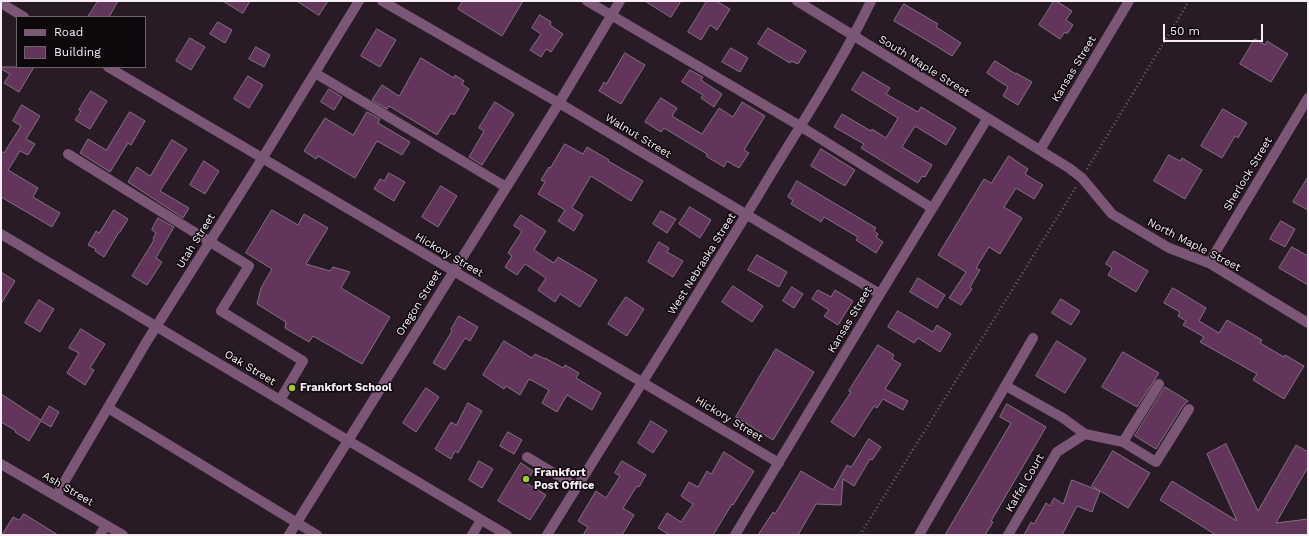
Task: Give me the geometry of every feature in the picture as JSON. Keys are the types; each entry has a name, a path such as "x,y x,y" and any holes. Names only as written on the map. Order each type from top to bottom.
{"street":[{"name":"Utah Street","path":"56,496 157,326 359,1"},
{"name":"Walnut Street","path":"382,1 559,103 880,294"},
{"path":"587,1 800,126 932,208"},
{"name":"Oregon Street","path":"289,535 559,103 620,1"},
{"name":"South Maple Street","path":"797,1 987,119 1040,150"},
{"name":"West Nebraska Street","path":"547,535 800,126 854,36 871,1"},
{"name":"Kansas Street","path":"1040,150 1129,1"},
{"path":"1,4 22,16"},
{"name":"Hickory Street","path":"110,68 779,463"},
{"path":"315,73 506,187"},
{"name":"Sherlock Street","path":"1209,263 1308,98"},
{"name":"Kansas Street","path":"735,535 987,119"},
{"name":"North Maple Street","path":"1040,150 1082,178 1112,214 1169,248 1209,263 1308,323"},
{"path":"68,154 249,266 221,311 303,361 280,400"},
{"name":"Oak Street","path":"1,234 507,535"},
{"path":"919,535 1033,338"},
{"path":"1123,442 1158,384"},
{"path":"1006,386 1062,418 1085,434 1123,442 1156,462 1189,409"},
{"path":"108,408 317,535"},
{"name":"Kaffel Court","path":"1008,535 1057,452 1085,434"},
{"path":"527,457 577,487"},
{"name":"Ash Street","path":"1,464 123,535"},
{"path":"472,535 481,520"},
{"path":"100,535 106,526"}],"path":[{"path":"860,535 1082,178 1189,1"}],"building":[{"path":"98,1 118,1 110,16 89,16"},
{"path":"223,1 250,1 243,13"},
{"path":"297,1 328,1 319,15"},
{"path":"463,1 523,1 502,36 458,9"},
{"path":"645,1 681,1 671,17"},
{"path":"707,1 716,1 730,9 717,30 710,25 701,40 688,32"},
{"path":"1054,1 1072,11 1066,20 1073,25 1067,34 1065,32 1060,39 1039,25"},
{"path":"904,4 938,24 936,27 961,43 952,56 894,21"},
{"path":"540,15 551,22 550,25 563,34 551,52 546,49 541,57 530,50 541,34 532,28"},
{"path":"218,22 232,30 225,43 210,34"},
{"path":"768,28 806,51 798,64 791,61 790,63 758,44"},
{"path":"377,29 396,40 380,67 361,56"},
{"path":"190,38 205,47 191,70 176,61"},
{"path":"1255,39 1265,45 1267,41 1288,54 1271,82 1240,64"},
{"path":"256,47 270,55 264,67 249,59"},
{"path":"731,48 748,58 740,72 722,62"},
{"path":"625,53 645,65 621,104 599,91 604,82 606,84"},
{"path":"421,58 454,78 455,75 464,81 462,84 469,89 454,115 451,113 437,135 389,106 387,109 372,100 382,85 399,96"},
{"path":"995,61 1032,82 1018,105 1003,96 1008,87 987,73"},
{"path":"1,67 33,68 19,92 4,83 10,74 1,69"},
{"path":"690,70 703,77 701,80 722,94 714,107 701,98 703,95 682,82"},
{"path":"863,72 890,88 886,94 918,112 921,107 956,128 946,145 915,126 902,147 932,165 925,177 922,176 918,183 861,148 864,144 834,127 842,114 886,138 898,118 852,90"},
{"path":"248,76 263,85 249,108 234,99"},
{"path":"329,89 342,97 334,110 321,102"},
{"path":"91,91 107,101 90,129 75,120 81,111 79,110"},
{"path":"661,98 677,108 672,116 702,134 719,108 733,117 742,102 765,116 744,150 749,153 739,168 727,161 724,167 706,156 707,154 664,128 661,132 645,122"},
{"path":"495,102 514,114 482,165 469,157 484,131 479,128"},
{"path":"22,105 40,116 26,139 35,144 28,155 20,151 8,170 38,188 33,197 60,213 52,227 1,197 1,151 4,153 21,126 13,121"},
{"path":"1223,109 1247,123 1238,138 1235,136 1222,158 1201,146"},
{"path":"130,112 145,121 131,145 128,143 110,172 80,153 88,139 106,150"},
{"path":"367,112 380,119 378,123 410,142 402,155 377,141 355,178 318,156 316,159 304,151 325,118 353,135"},
{"path":"172,140 187,149 160,191 189,208 183,218 128,182 137,167 150,176"},
{"path":"565,144 583,154 587,147 643,181 631,201 591,176 572,208 583,215 574,231 558,221 565,210 538,194 545,182 541,180"},
{"path":"821,149 855,170 845,186 811,166"},
{"path":"1169,155 1180,161 1182,158 1202,170 1185,199 1154,181"},
{"path":"1009,156 1028,169 1025,174 1043,185 1034,199 1016,188 1004,207 1022,218 1000,254 989,247 976,268 980,270 970,287 972,289 961,305 949,298 966,272 938,255 984,179 991,183"},
{"path":"204,161 219,171 205,194 190,185"},
{"path":"389,173 405,182 394,201 374,189 380,179 384,181"},
{"path":"1308,177 1308,210 1293,202"},
{"path":"797,181 876,228 874,231 878,234 876,237 883,242 876,253 856,240 858,237 824,217 821,222 791,204 793,200 788,197"},
{"path":"441,186 457,196 438,227 422,217"},
{"path":"690,207 711,220 700,238 679,224"},
{"path":"114,210 128,219 104,257 95,251 96,249 88,245 96,231 99,233"},
{"path":"272,210 298,225 304,214 328,228 306,264 330,271 333,267 350,272 341,288 390,317 362,364 313,336 309,342 285,328 286,322 257,304 261,288 272,269 246,253"},
{"path":"661,211 676,219 667,233 653,224"},
{"path":"521,215 546,231 534,250 554,263 558,257 597,280 580,307 560,294 555,302 538,290 546,278 525,264 517,275 505,267 512,256 508,253 522,231 514,226"},
{"path":"158,218 174,227 156,258 162,262 147,285 132,276 154,240 153,239 156,233 152,230"},
{"path":"1281,221 1295,229 1285,247 1270,239"},
{"path":"659,242 669,248 667,252 683,261 673,277 648,262"},
{"path":"1292,247 1308,256 1308,285 1279,268"},
{"path":"1114,251 1148,271 1136,292 1108,275 1112,268 1106,264"},
{"path":"757,255 787,272 779,287 748,270"},
{"path":"1,272 15,281 1,304"},
{"path":"918,278 945,295 937,308 910,292"},
{"path":"733,286 763,306 752,322 722,302"},
{"path":"792,287 803,294 794,308 783,301"},
{"path":"1173,288 1206,308 1199,321 1219,333 1227,320 1262,340 1260,343 1284,357 1285,355 1304,366 1284,399 1253,380 1257,374 1200,342 1204,337 1183,325 1186,321 1178,316 1180,312 1164,303"},
{"path":"818,290 831,297 835,290 853,301 838,325 824,316 829,310 812,299"},
{"path":"626,297 644,309 627,336 608,324"},
{"path":"1061,299 1080,311 1071,325 1052,313"},
{"path":"39,300 54,309 40,332 25,323"},
{"path":"898,311 933,332 937,325 951,334 940,352 918,338 914,343 888,327"},
{"path":"459,316 478,327 470,341 465,338 445,370 433,363"},
{"path":"81,329 105,344 90,368 94,370 85,385 67,373 79,353 69,348"},
{"path":"504,341 532,358 535,354 563,368 565,365 579,373 576,378 601,393 592,410 567,395 557,412 542,403 549,390 529,379 520,395 506,386 504,389 483,375"},
{"path":"1057,341 1086,359 1065,393 1036,376"},
{"path":"878,345 894,355 892,359 901,364 885,389 908,401 903,410 883,399 877,408 874,406 854,437 831,422 851,392 849,391"},
{"path":"776,349 814,372 773,440 736,417"},
{"path":"1123,352 1159,373 1137,407 1102,387"},
{"path":"1165,387 1188,401 1183,406 1156,449 1135,436"},
{"path":"426,388 439,397 416,432 403,423"},
{"path":"1,394 41,420 49,406 59,412 51,427 41,421 29,441 1,422"},
{"path":"468,403 482,411 458,453 455,451 451,459 435,449 451,422 456,425"},
{"path":"1007,404 1046,427 991,521 993,522 985,535 945,535 1011,423 1000,417"},
{"path":"651,421 667,431 653,453 638,443"},
{"path":"508,432 522,440 514,454 500,446"},
{"path":"869,439 881,447 872,460 870,459 854,486 843,479 841,505 816,504 798,535 758,535 773,512 775,514 801,471 833,490 847,465 851,467"},
{"path":"1226,444 1258,511 1296,445 1308,452 1308,467 1276,523 1308,519 1308,535 1216,535 1160,500 1172,481 1237,521 1207,454"},
{"path":"1113,451 1150,473 1128,508 1092,486"},
{"path":"724,452 754,471 713,535 670,535 658,528 667,513 681,522 693,504 681,496 689,482 698,487 707,471 711,474"},
{"path":"479,461 493,469 482,488 469,480"},
{"path":"622,461 646,475 623,508 634,515 622,535 583,535 588,527 578,521 596,491 606,498 620,476 615,473"},
{"path":"521,463 533,471 526,483 546,495 530,520 498,501"},
{"path":"1072,480 1100,491 1092,512 1077,506 1062,535 1024,535 1031,522 1034,524 1046,503 1050,506 1054,498 1063,504"},
{"path":"24,514 58,535 2,535 13,517 19,520"}],"place":[{"name":"Frankfort School","path":"292,388"},
{"name":"Frankfort Post Office","path":"526,479"}]}
